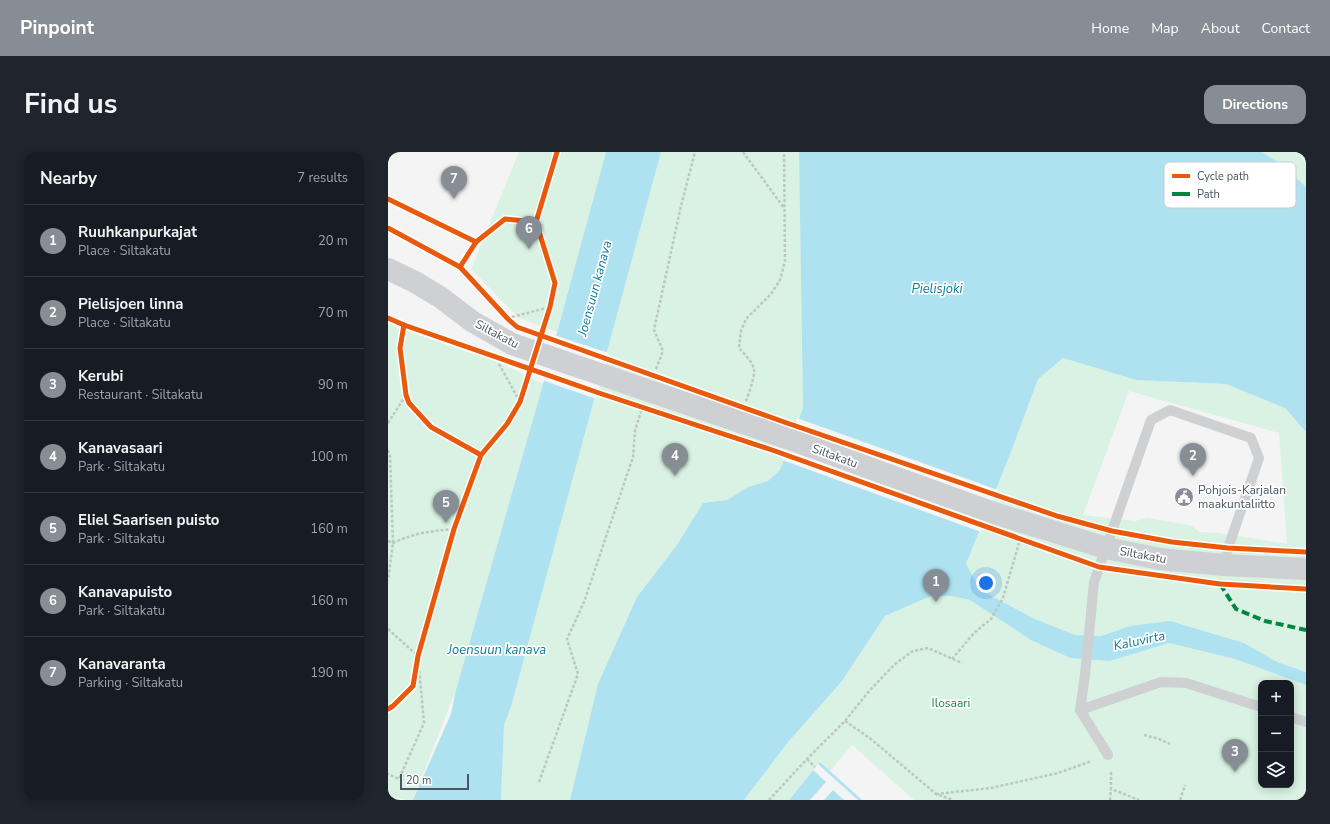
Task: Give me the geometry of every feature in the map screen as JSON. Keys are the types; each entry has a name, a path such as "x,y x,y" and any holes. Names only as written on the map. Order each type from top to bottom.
{"street":[{"name":"Siltakatu","path":"388,269 415,282 440,297 473,322 512,344 781,436 994,513 1106,548 1160,559 1306,570"}],"lane":[{"path":"1108,755 1080,710 1090,630 1094,582 1150,420 1170,410 1251,438 1260,458 1228,548 1224,565"},
{"path":"1080,710 1161,682 1186,683 1258,706"},
{"path":"1294,718 1306,722"}],"path":[{"path":"654,375 663,351 654,330 681,206 695,152"},
{"path":"743,152 784,208"},
{"path":"744,407 750,391 754,371 751,363 739,348 741,331 746,319 771,294 780,280 785,261 784,152"},
{"path":"548,314 551,301"},
{"path":"512,323 508,319 550,307"},
{"path":"498,363 520,402"},
{"path":"405,387 408,404"},
{"path":"388,423 406,395"},
{"path":"517,408 522,395"},
{"path":"539,782 578,674 566,639 584,602 632,457 636,430 642,406 650,409"},
{"path":"388,450 390,456 393,543 388,580"},
{"path":"452,536 457,522"},
{"path":"388,541 393,543 409,535 433,530 454,529"},
{"path":"1014,537 1027,542"},
{"path":"952,659 974,633 991,619 1003,598 1020,539"},
{"path":"388,629 418,656 424,723 399,780 388,774"},
{"path":"414,678 420,648"},
{"path":"769,800 806,759 845,721 870,690 890,669 913,651 928,648 962,664"},
{"path":"845,721 871,739 936,794 953,800"},
{"path":"1144,735 1170,744"},
{"path":"936,794 991,788 1058,773 1108,755 1111,777 1110,800"},
{"path":"806,759 815,767"},
{"path":"1180,800 1185,785"},
{"path":"1111,789 1139,800"}],"green space":[{"path":"519,152 606,152 557,332 519,318 471,269"},
{"path":"661,152 799,152 803,408 787,470 768,481 748,487 727,500 703,503 677,545 598,684 570,800 501,800 504,725 511,707"},
{"path":"1262,152 1306,152 1306,161 1303,159 1306,165 1306,187 1296,177 1296,162 1278,162"},
{"path":"388,323 398,328 503,364 543,384 456,690 413,800 388,796"},
{"path":"1063,358 1136,380 1226,384 1285,408 1306,432 1306,672 1277,662 1244,643 1130,626 1101,636 1075,635 1035,619 984,592 976,582 966,564 1011,452 1038,378","holes":["1129,391 1279,433 1287,544 1218,533 1199,532 1193,526 1148,518 1135,521 1083,515"]},
{"name":"Ilosaari","path":"931,596 951,596 970,600 1031,640 1070,658 1110,661 1169,643 1235,659 1292,680 1258,680 1258,788 1294,788 1294,681 1306,685 1306,800 914,800 852,745 830,771 820,762 789,800 744,800 789,741 842,681 885,616"}],"water":[{"name":"Joensuun kanava","path":"606,152 661,152 511,707 504,725 501,800 413,800 451,714 456,690 543,384"},
{"name":"Pielisjoki","path":"799,152 1262,152 1278,162 1164,162 1164,208 1296,208 1296,177 1306,187 1306,432 1285,408 1226,384 1136,380 1063,358 1038,379 1011,452 966,564 976,582 984,592 1035,619 1075,635 1101,636 1130,626 1170,621 1244,643 1277,662 1306,672 1306,685 1235,659 1169,643 1110,661 1070,658 1031,640 970,600 951,596 931,596 885,616 842,681 789,741 744,800 570,800 598,684 637,597 677,545 703,503 727,500 748,487 768,481 780,470 803,408"},
{"path":"820,762 862,800 789,800"}],"pier":[{"path":"554,335 609,353 596,399 542,380"},
{"path":"797,418 998,490 981,532 782,460"},
{"path":"818,764 858,800 844,800 833,790 824,800 810,800 826,782 813,770"}],"marked path":[{"path":"1220,584 1236,609 1265,621 1306,630"}],"cycle path":[{"path":"388,709 413,686 418,656 454,529 481,455 507,424 520,402 550,307 555,283 536,222 557,152"},
{"path":"388,199 476,242"},
{"path":"460,267 476,242 505,219 536,222"},
{"path":"388,228 460,267 517,327 787,423 1057,516 1112,531 1172,542 1228,548 1306,552"},
{"path":"388,318 404,325 599,393 775,451 1099,567 1220,584 1306,589"},
{"path":"404,325 400,348 406,395 409,403 431,427 481,455"}],"place":[{"name":"Kanavaranta","path":"454,199"},
{"name":"Kanavapuisto","path":"529,249"},
{"name":"Kanavasaari","path":"675,476"},
{"name":"Pielisjoen linna","path":"1193,476"},
{"name":"Pohjois-Karjalan maakuntaliitto","path":"1184,497"},
{"name":"Eliel Saarisen puisto","path":"446,523"},
{"name":"Ruuhkanpurkajat","path":"936,602"},
{"name":"Kerubi","path":"1235,772"}],"water label":[{"name":"Kaluvirta","path":"1139,640"}]}
